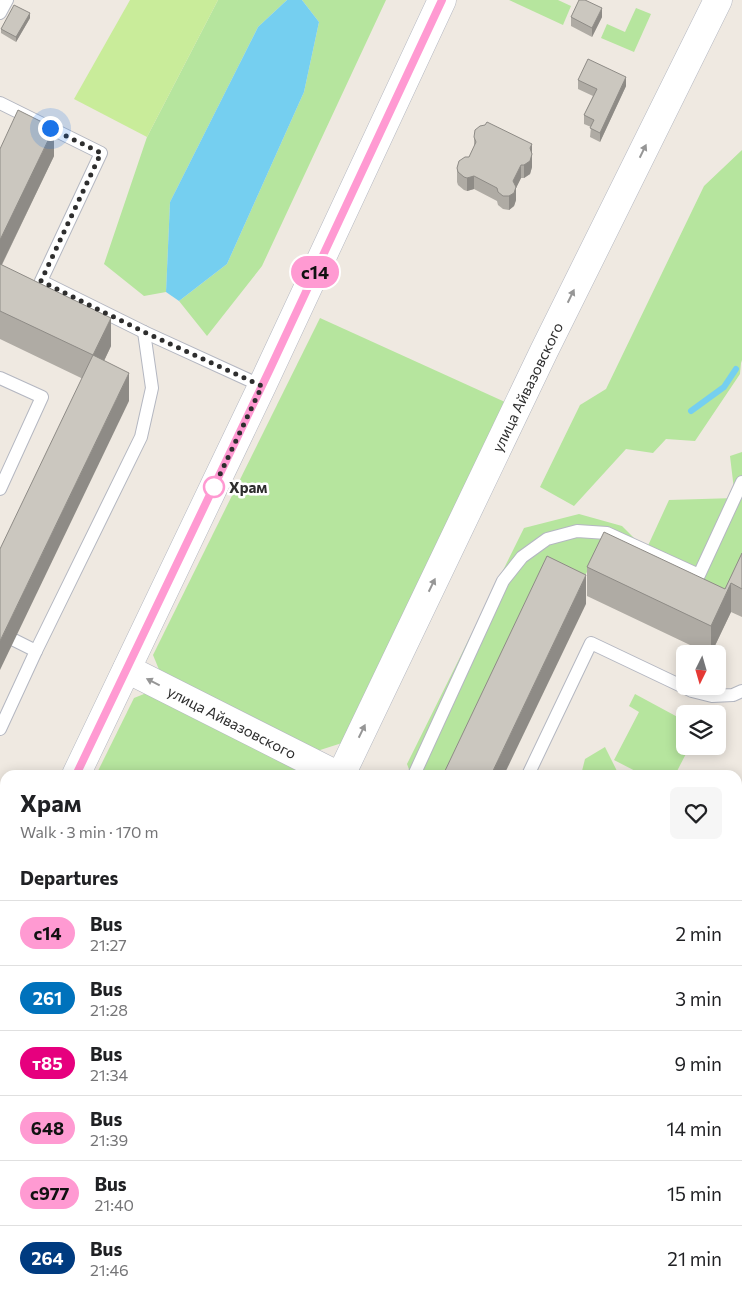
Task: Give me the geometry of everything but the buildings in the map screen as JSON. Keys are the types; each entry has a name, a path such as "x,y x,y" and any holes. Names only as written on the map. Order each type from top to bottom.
{"main road":[{"path":"78,770 262,386 442,0"},
{"name":"улица Айвазовского","path":"343,770 544,351 718,0"},
{"name":"улица Айвазовского","path":"127,669 327,770"}],"lane":[{"path":"0,13 7,0"},
{"path":"0,103 101,153 41,281 144,332 262,386"},
{"path":"0,729 141,437 152,388 144,332"},
{"path":"0,378 42,397 0,489"},
{"path":"416,770 503,581 522,557 547,539 577,531 607,533 699,575 742,482"},
{"path":"14,640 36,651"},
{"path":"530,770 592,643 692,691 712,696 733,695 742,691"}],"green space":[{"path":"130,0 218,0 147,137 74,99"},
{"path":"218,0 287,0 258,27 170,202 166,292 144,296 104,264 147,137"},
{"path":"302,0 386,0 262,266 207,336 179,301 227,264 304,92 319,22"},
{"path":"509,0 558,0 571,6 563,25"},
{"path":"636,8 651,14 634,52 601,38 607,24 625,32"},
{"path":"742,150 742,360 740,374 695,441 666,439 653,453 626,449 574,506 540,487 580,405 606,389 704,186"},
{"path":"320,318 505,402 342,743 317,751 160,672 153,655"},
{"path":"742,452 742,564 721,607 599,549 579,587 451,770 409,770 407,764 524,528 579,514 622,526 646,550 669,500 735,498 730,456"},
{"path":"149,692 303,770 98,770 134,698"},
{"path":"635,694 676,716 676,755 685,755 678,770 633,770 614,760 639,712 629,706"},
{"path":"605,747 616,770 582,770 585,759"}],"water":[{"path":"287,0 302,0 319,22 304,92 227,264 179,301 166,292 170,202 258,27"}],"waterway":[{"path":"691,411 724,387 736,369"}],"bus line":[{"name":"с14","path":"78,770 270,369 442,0"}],"place":[{"name":"Храм","path":"214,487"}],"route":[{"path":"50,128 101,153 41,281 144,332 262,386 214,487"}]}
